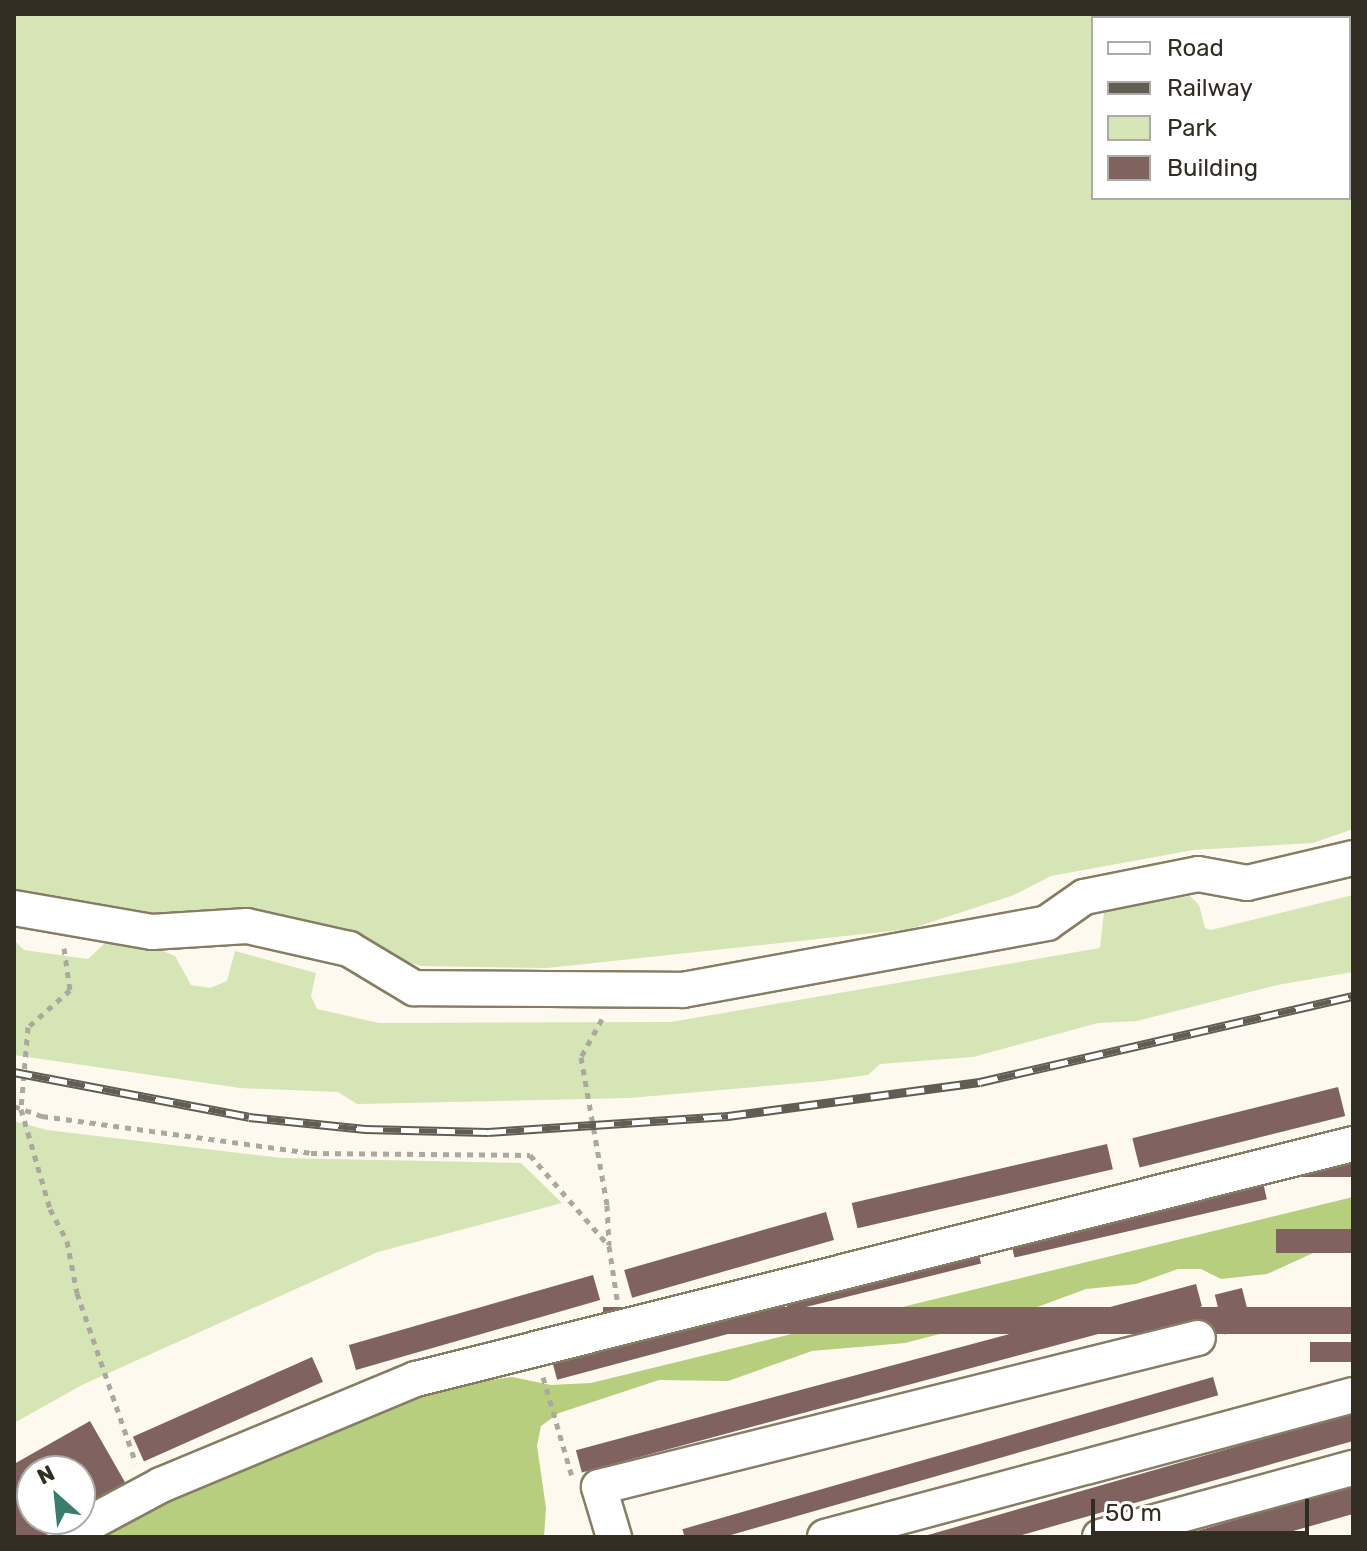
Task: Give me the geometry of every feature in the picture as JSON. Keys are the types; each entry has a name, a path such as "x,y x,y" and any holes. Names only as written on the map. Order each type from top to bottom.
{"lane":[{"path":"14,908 152,932 247,926 349,949 414,988 683,990 1047,923 1084,897 1155,882 1198,874 1247,883 1353,858"},
{"path":"64,1537 140,1495 416,1379 1353,1144"},
{"path":"614,1537 599,1487 1198,1338"},
{"path":"825,1537 1353,1395"},
{"path":"1100,1537 1353,1468"}],"path":[{"path":"60,916 70,990 28,1027 21,1109 50,1209 67,1241 77,1293 138,1468 140,1495"},
{"path":"618,990 581,1057 607,1205 609,1246 621,1328"},
{"path":"14,1106 311,1153 530,1155 609,1246"},
{"path":"536,1350 567,1476 599,1487"}],"green space":[{"path":"14,14 1353,14 1353,829 1313,843 1193,850 1051,876 1014,895 910,929 547,968 420,966 355,943 14,895"},
{"path":"1353,895 1353,972 1277,985 1137,1021 1098,1023 973,1057 880,1064 868,1075 823,1081 629,1098 357,1104 338,1092 240,1088 14,1055 14,940 24,950 88,959 107,941 145,944 175,956 191,985 210,988 227,981 235,951 316,973 311,996 317,1009 379,1023 671,1022 1100,948 1104,912 1190,896 1199,905 1205,928 1211,930"},
{"path":"14,1121 47,1130 282,1158 521,1163 562,1203 378,1252 82,1385 14,1423"},
{"path":"1353,1197 1353,1235 1267,1274 1221,1279 1201,1269 1178,1269 1136,1284 1086,1289 1021,1313 905,1343 812,1351 728,1381 659,1380 559,1413 541,1426 537,1446 546,1508 544,1537 93,1537 113,1522 430,1389 512,1377 551,1385 591,1383"}],"building":[{"path":"1338,1087 1345,1116 1140,1167 1132,1138"},
{"path":"1107,1144 1113,1169 858,1228 852,1203"},
{"path":"1286,1150 1353,1150 1353,1177 1286,1177"},
{"path":"1261,1174 1267,1199 1014,1258 1009,1232"},
{"path":"826,1212 834,1240 632,1298 624,1270"},
{"path":"1276,1229 1353,1229 1353,1253 1276,1253"},
{"path":"976,1243 981,1263 788,1312 783,1291"},
{"path":"593,1275 600,1300 356,1370 349,1345"},
{"path":"1196,1284 1202,1306 582,1472 576,1450"},
{"path":"1242,1288 1252,1328 1225,1335 1215,1295"},
{"path":"747,1304 753,1327 557,1380 551,1357"},
{"path":"603,1307 1353,1307 1353,1334 603,1334"},
{"path":"1310,1342 1353,1342 1353,1362 1310,1362"},
{"path":"312,1357 323,1382 144,1461 133,1437"},
{"path":"1213,1377 1218,1395 724,1537 685,1537 682,1529"},
{"path":"1353,1413 1353,1441 1015,1537 921,1537"},
{"path":"90,1421 126,1484 96,1504 96,1455 30,1455"},
{"path":"14,1464 16,1535 50,1535 47,1537 14,1537"},
{"path":"1353,1486 1353,1514 1272,1537 1176,1537"}],"railway":[{"path":"14,1072 249,1117 365,1129 488,1132 728,1116 980,1082 1353,996"}]}
